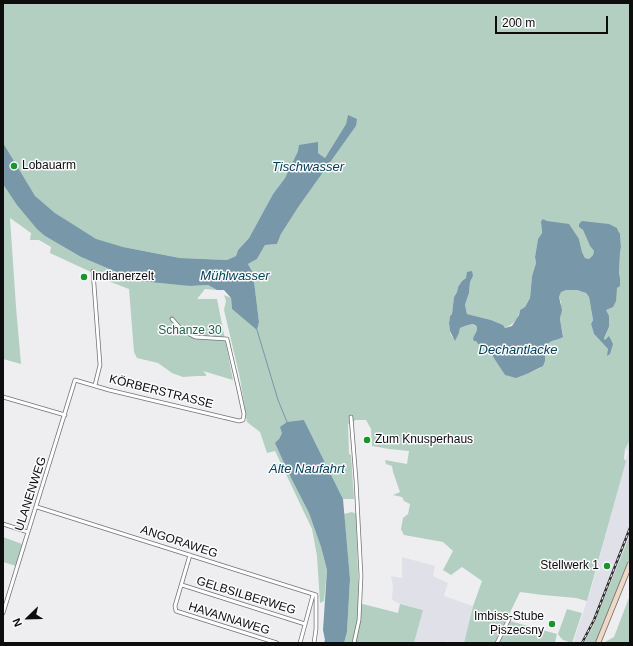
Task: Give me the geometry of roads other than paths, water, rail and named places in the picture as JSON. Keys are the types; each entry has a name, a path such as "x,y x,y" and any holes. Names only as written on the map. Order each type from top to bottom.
{"street":[{"path":"93,271 100,364 96,386"},
{"name":"KÖRBERSTRASSE","path":"75,380 239,421 243,420 244,414 226,339 195,337 182,330 172,320"},
{"name":"ULANENWEG","path":"3,613 75,380"},
{"path":"3,397 65,415"},
{"path":"351,417 361,576 359,620 354,643"},
{"name":"ANGORAWEG","path":"37,507 314,595"},
{"path":"3,524 28,532"},
{"name":"GELBSILBERWEG","path":"176,611 175,606 190,555"},
{"path":"598,643 630,564"},
{"name":"GELBSILBERWEG","path":"182,585 305,624"},
{"path":"300,643 314,595"},
{"path":"314,595 316,629 314,643"},
{"name":"HAVANNAWEG","path":"176,611 277,643"},
{"path":"497,643 509,619"}],"water":[{"name":"Mühlwasser","path":"348,115 357,119 356,126 299,206 281,234 277,244 265,245 257,259 248,264 253,273 259,322 257,330 232,309 231,298 224,290 217,290 208,285 190,286 141,281 81,257 45,236 37,229 17,205 3,184 3,143 35,196 55,213 96,239 123,247 180,258 227,260 236,256 238,250 249,238 273,194 285,178 298,151 299,145 318,142 318,153 325,158 346,124"},
{"name":"Dechantlacke","path":"543,219 547,221 569,224 579,239 585,258 589,259 593,255 594,251 590,246 583,230 579,227 579,224 582,221 609,224 617,228 620,234 621,247 619,273 620,286 617,288 616,301 613,307 606,310 609,316 609,327 604,338 605,340 609,336 613,344 610,354 607,356 608,349 594,334 591,324 593,320 589,297 586,293 577,290 566,290 561,292 559,297 562,310 560,319 563,337 547,344 545,348 545,361 543,366 516,378 505,375 488,349 474,341 473,339 477,330 475,325 472,324 460,328 455,341 450,331 450,316 452,314 454,297 458,287 466,278 467,272 472,271 473,276 470,282 469,293 465,305 467,314 491,320 503,325 505,328 512,326 519,315 520,310 525,307 530,298 532,276 536,263 535,257 538,239 542,233 541,222"},
{"name":"Alte Naufahrt","path":"304,420 343,499 350,579 347,632 344,643 324,643 325,640 323,630 327,570 321,547 309,513 275,443 282,433 280,427 287,422"}],"waterway":[{"name":"Mühlwasser","path":"257,330 278,400 287,422"}],"railway":[{"path":"582,643 594,620 630,528"}],"place":[{"name":"Lobauarm","path":"14,166"},
{"name":"Indianerzelt","path":"84,277"},
{"name":"Zum Knusperhaus","path":"367,440"},
{"name":"Stellwerk 1","path":"607,566"},
{"name":"Imbiss-Stube Piszecsny","path":"552,624"}],"water label":[{"name":"Tischwasser","path":"308,167"}],"park label":[{"name":"Schanze 30","path":"190,331"}]}
